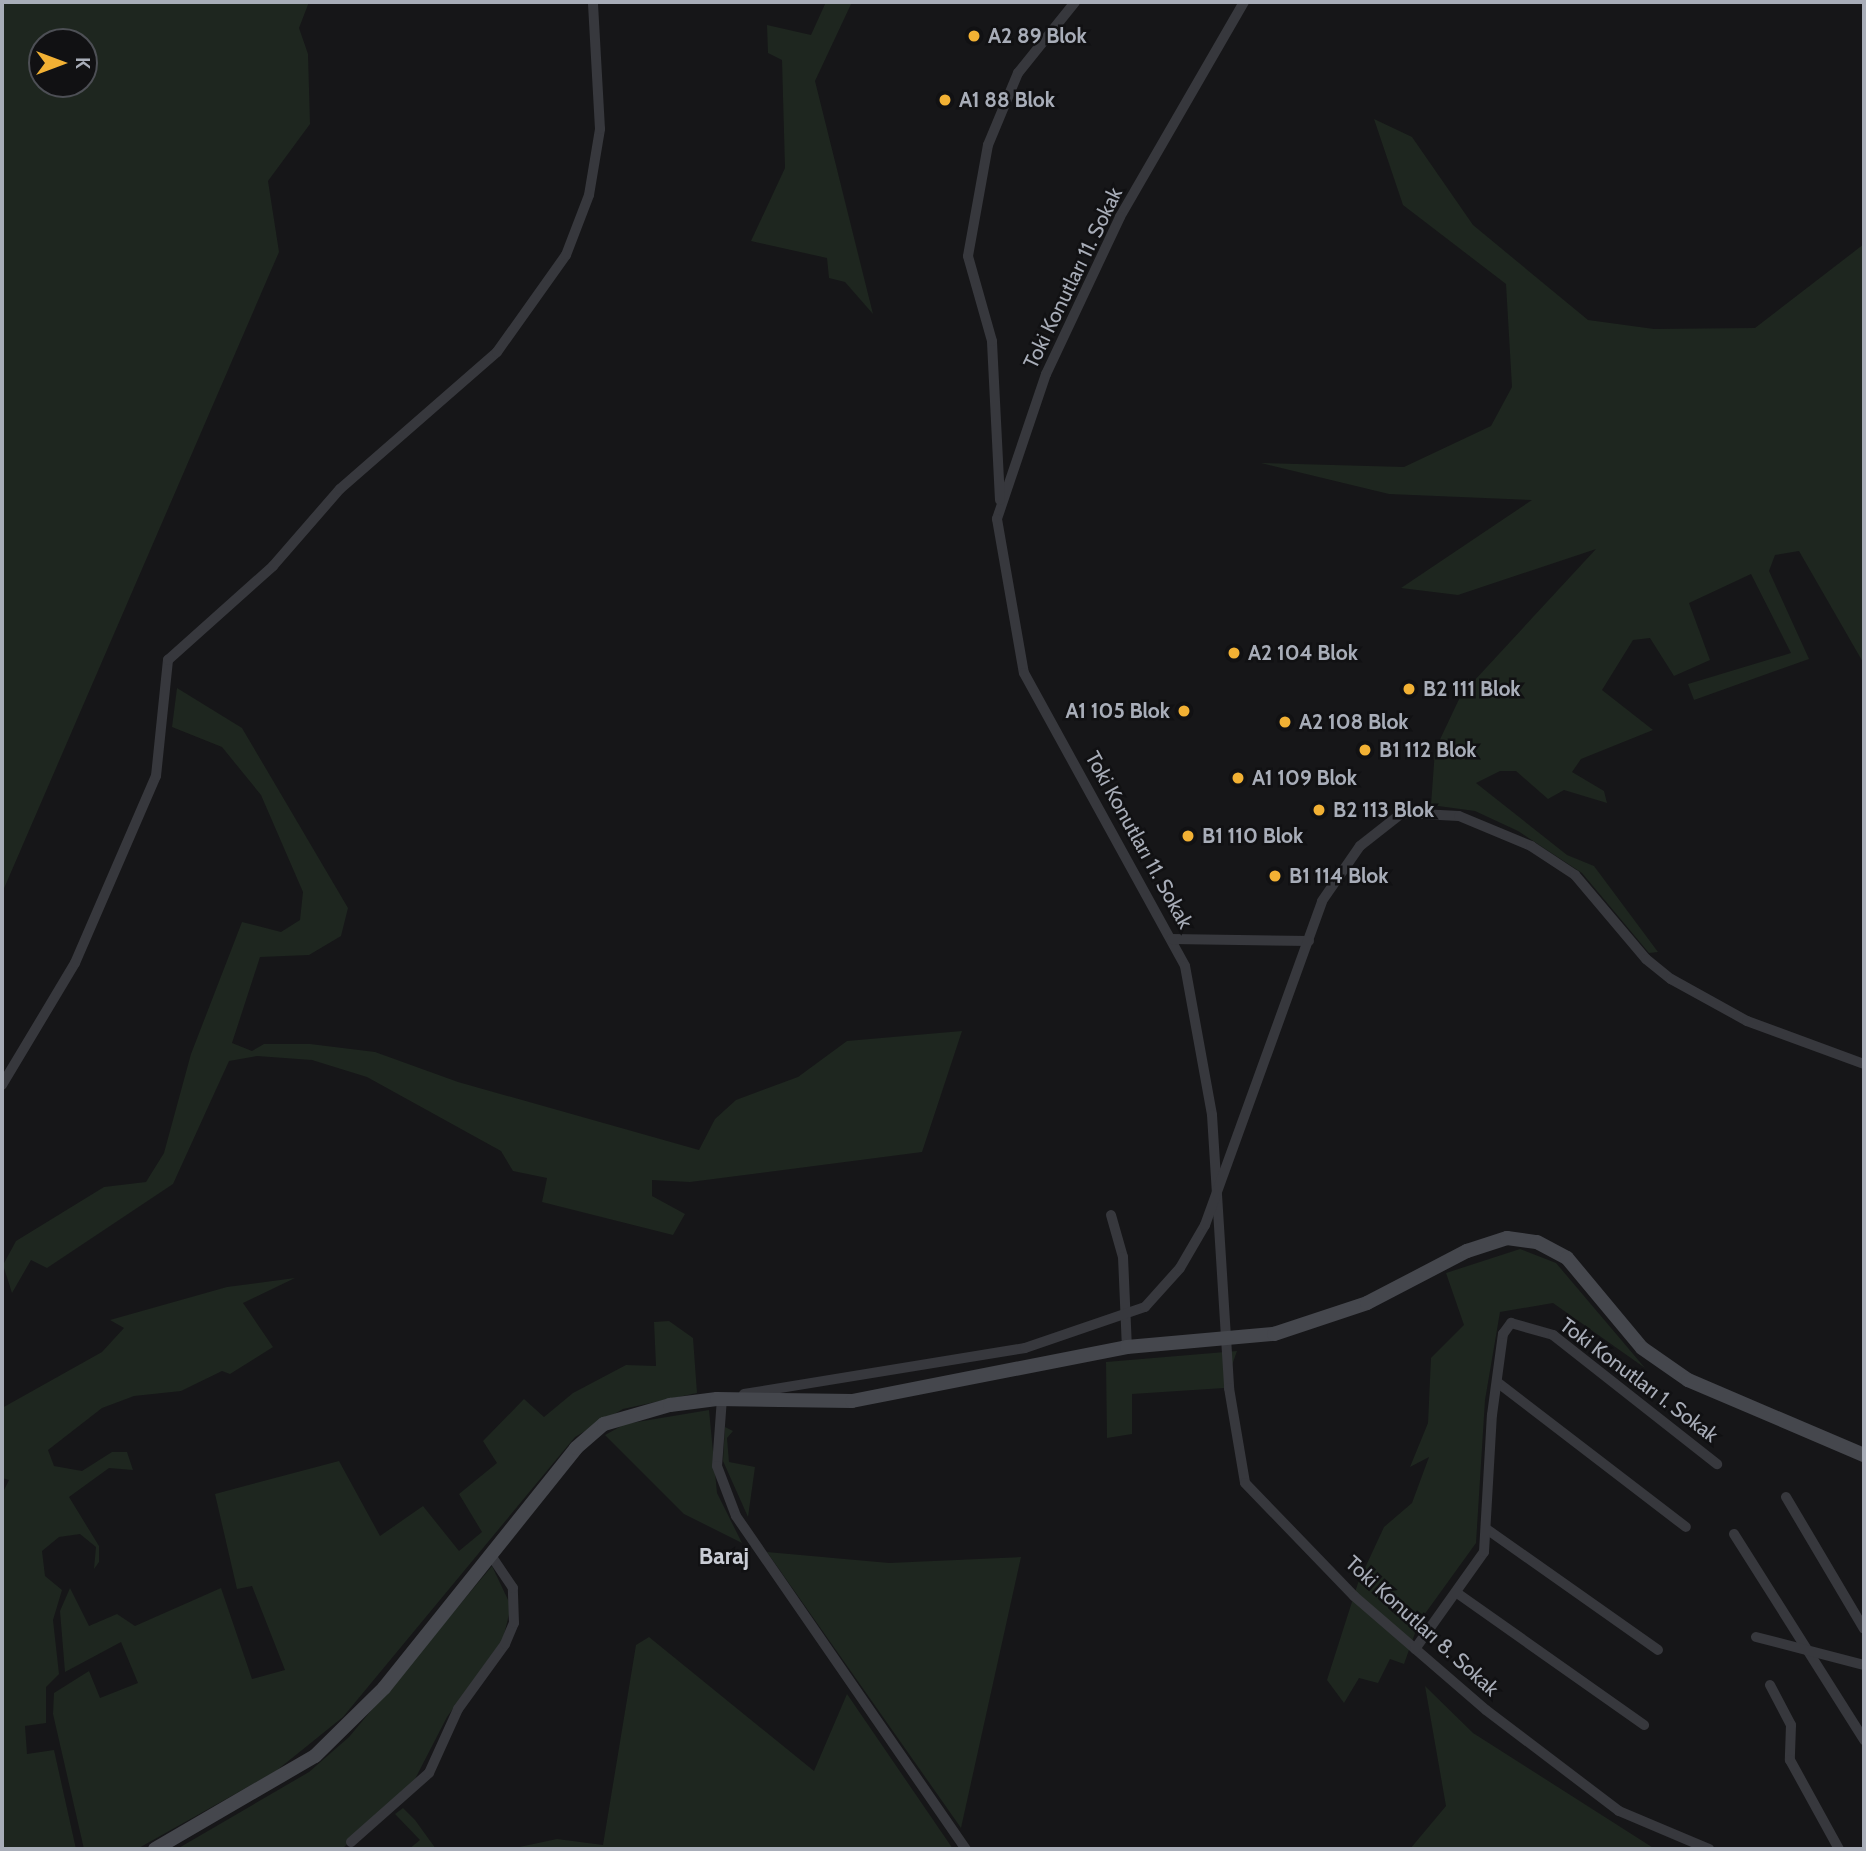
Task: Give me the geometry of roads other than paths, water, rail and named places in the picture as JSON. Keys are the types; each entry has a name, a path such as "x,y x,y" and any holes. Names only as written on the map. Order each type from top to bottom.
{"street":[{"path":"2,1085 75,964 156,776 168,660 273,566 340,489 497,352 566,255 589,195 600,129 593,2"},
{"path":"1001,508 992,341 968,256 988,145 1018,73 1075,2"},
{"name":"Toki Konutları 11. Sokak","path":"1228,1343 1203,1037 1185,966 1024,673 997,519 1046,374 1120,217 1244,2"},
{"path":"155,1849 315,1756 384,1688 576,1448 604,1424 717,1399 972,1359 1124,1319 1145,1307 1180,1268 1216,1198 1273,1024 1337,873 1384,824 1402,813 1460,816 1558,862 1646,959 1703,999 1836,1058 1864,1063"},
{"path":"1171,939 1308,941"},
{"path":"1111,1215 1123,1257 1127,1347"},
{"path":"717,1399 852,1401 1127,1347 1228,1343 1342,1313 1466,1251 1521,1239 1567,1258 1618,1323 1665,1366 1758,1414 1864,1455"},
{"name":"Toki Konutları 1. Sokak","path":"1415,1649 1484,1552 1488,1530 1497,1382 1503,1334 1511,1323 1553,1335 1717,1464"},
{"name":"Toki Konutları 8. Sokak","path":"1228,1343 1245,1483 1415,1649 1619,1811 1709,1849"},
{"path":"1497,1382 1686,1527"},
{"path":"717,1399 720,1477 747,1536 966,1849"},
{"path":"1786,1497 1864,1629"},
{"path":"1488,1530 1658,1650"},
{"path":"1734,1534 1864,1740"},
{"path":"351,1842 429,1773 458,1709 505,1644 513,1623 513,1588 490,1554"},
{"path":"1457,1593 1644,1725"},
{"path":"1756,1637 1803,1645 1864,1665"},
{"path":"1770,1685 1791,1725 1790,1760 1839,1849"}],"place":[{"name":"A2 89 Blok","path":"974,36"},
{"name":"A1 88 Blok","path":"945,100"},
{"name":"A2 104 Blok","path":"1234,653"},
{"name":"B2 111 Blok","path":"1409,689"},
{"name":"A1 105 Blok","path":"1184,711"},
{"name":"A2 108 Blok","path":"1285,722"},
{"name":"B1 112 Blok","path":"1365,750"},
{"name":"A1 109 Blok","path":"1238,778"},
{"name":"B2 113 Blok","path":"1319,810"},
{"name":"B1 110 Blok","path":"1188,836"},
{"name":"B1 114 Blok","path":"1275,876"}],"district":[{"name":"Baraj","path":"724,1556"}]}
